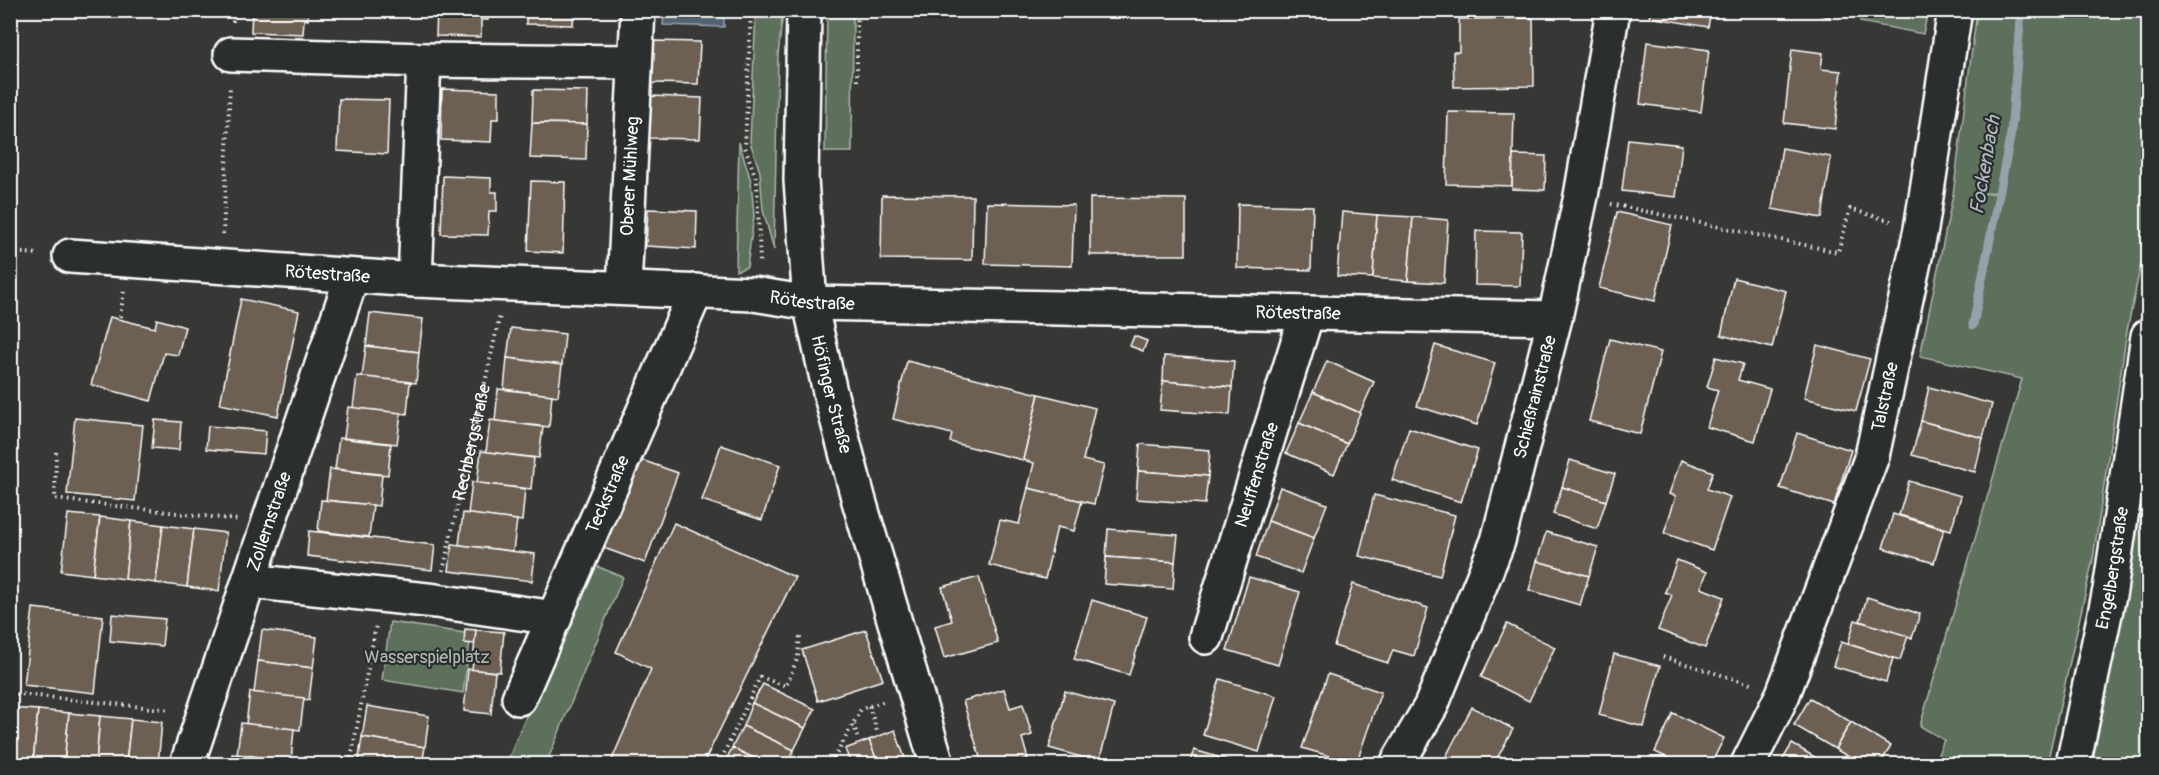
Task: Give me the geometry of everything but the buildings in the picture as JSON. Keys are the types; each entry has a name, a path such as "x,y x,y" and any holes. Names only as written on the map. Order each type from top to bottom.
{"street":[{"name":"Oberer Mühlweg","path":"624,288 638,10"},
{"name":"Höfinger Straße","path":"804,10 801,180 810,303 830,392 936,765"},
{"name":"Schießrainstraße","path":"1397,765 1431,706 1498,541 1555,318 1581,196 1613,10"},
{"name":"Talstraße","path":"1748,765 1783,694 1872,456 1921,229 1955,10"},
{"path":"231,54 424,60 635,62"},
{"path":"415,280 424,60"},
{"name":"Rötestraße","path":"70,256 415,280 753,294 810,303 1555,318"},
{"name":"Zollernstraße","path":"187,765 352,276"},
{"name":"Teckstraße","path":"519,698 696,291"},
{"name":"Neuffenstraße","path":"1206,637 1306,313"},
{"name":"Engelbergstraße","path":"2073,765 2109,590 2148,336"},
{"path":"249,581 436,601 555,618"}],"path":[{"path":"221,267 233,10"},
{"path":"751,10 745,147 757,181 762,254 753,294"},
{"path":"857,10 857,81"},
{"path":"1581,196 1838,252 1850,209 1921,229"},
{"name":"Rechbergstraße","path":"436,601 507,285"},
{"path":"56,452 55,499 268,523"},
{"path":"350,765 382,595"},
{"path":"719,765 760,677 786,686 798,657 800,634"},
{"path":"10,648 11,642"},
{"path":"1663,657 1783,694"},
{"path":"831,765 861,709 914,691"},
{"path":"10,693 204,713"},
{"path":"869,706 878,734"},
{"path":"854,723 858,740"}],"green space":[{"path":"1863,10 1928,11 1923,34 1860,22"},
{"path":"756,11 783,11 778,56 774,250 763,210 760,172 750,142"},
{"path":"827,11 853,11 852,152 825,152"},
{"path":"1977,11 2148,11 2148,230 2127,331 2093,559 2047,764 1934,764 1944,740 1920,726 2022,379 1920,356 1953,195","holes":["2019,76 2016,120 2003,192 1981,194 2002,191 2015,121"]},
{"path":"739,142 751,181 754,216 747,267 736,271"},
{"path":"2148,448 2148,764 2088,764 2144,468"},
{"path":"591,564 623,577 548,759 559,764 506,764"},
{"name":"Wasserspielplatz","path":"390,622 471,634 463,693 382,680"}],"water":[{"path":"664,11 724,11 724,27 663,25"}],"waterway":[{"name":"Fockenbach","path":"1973,325 2011,133 2021,10"}]}
